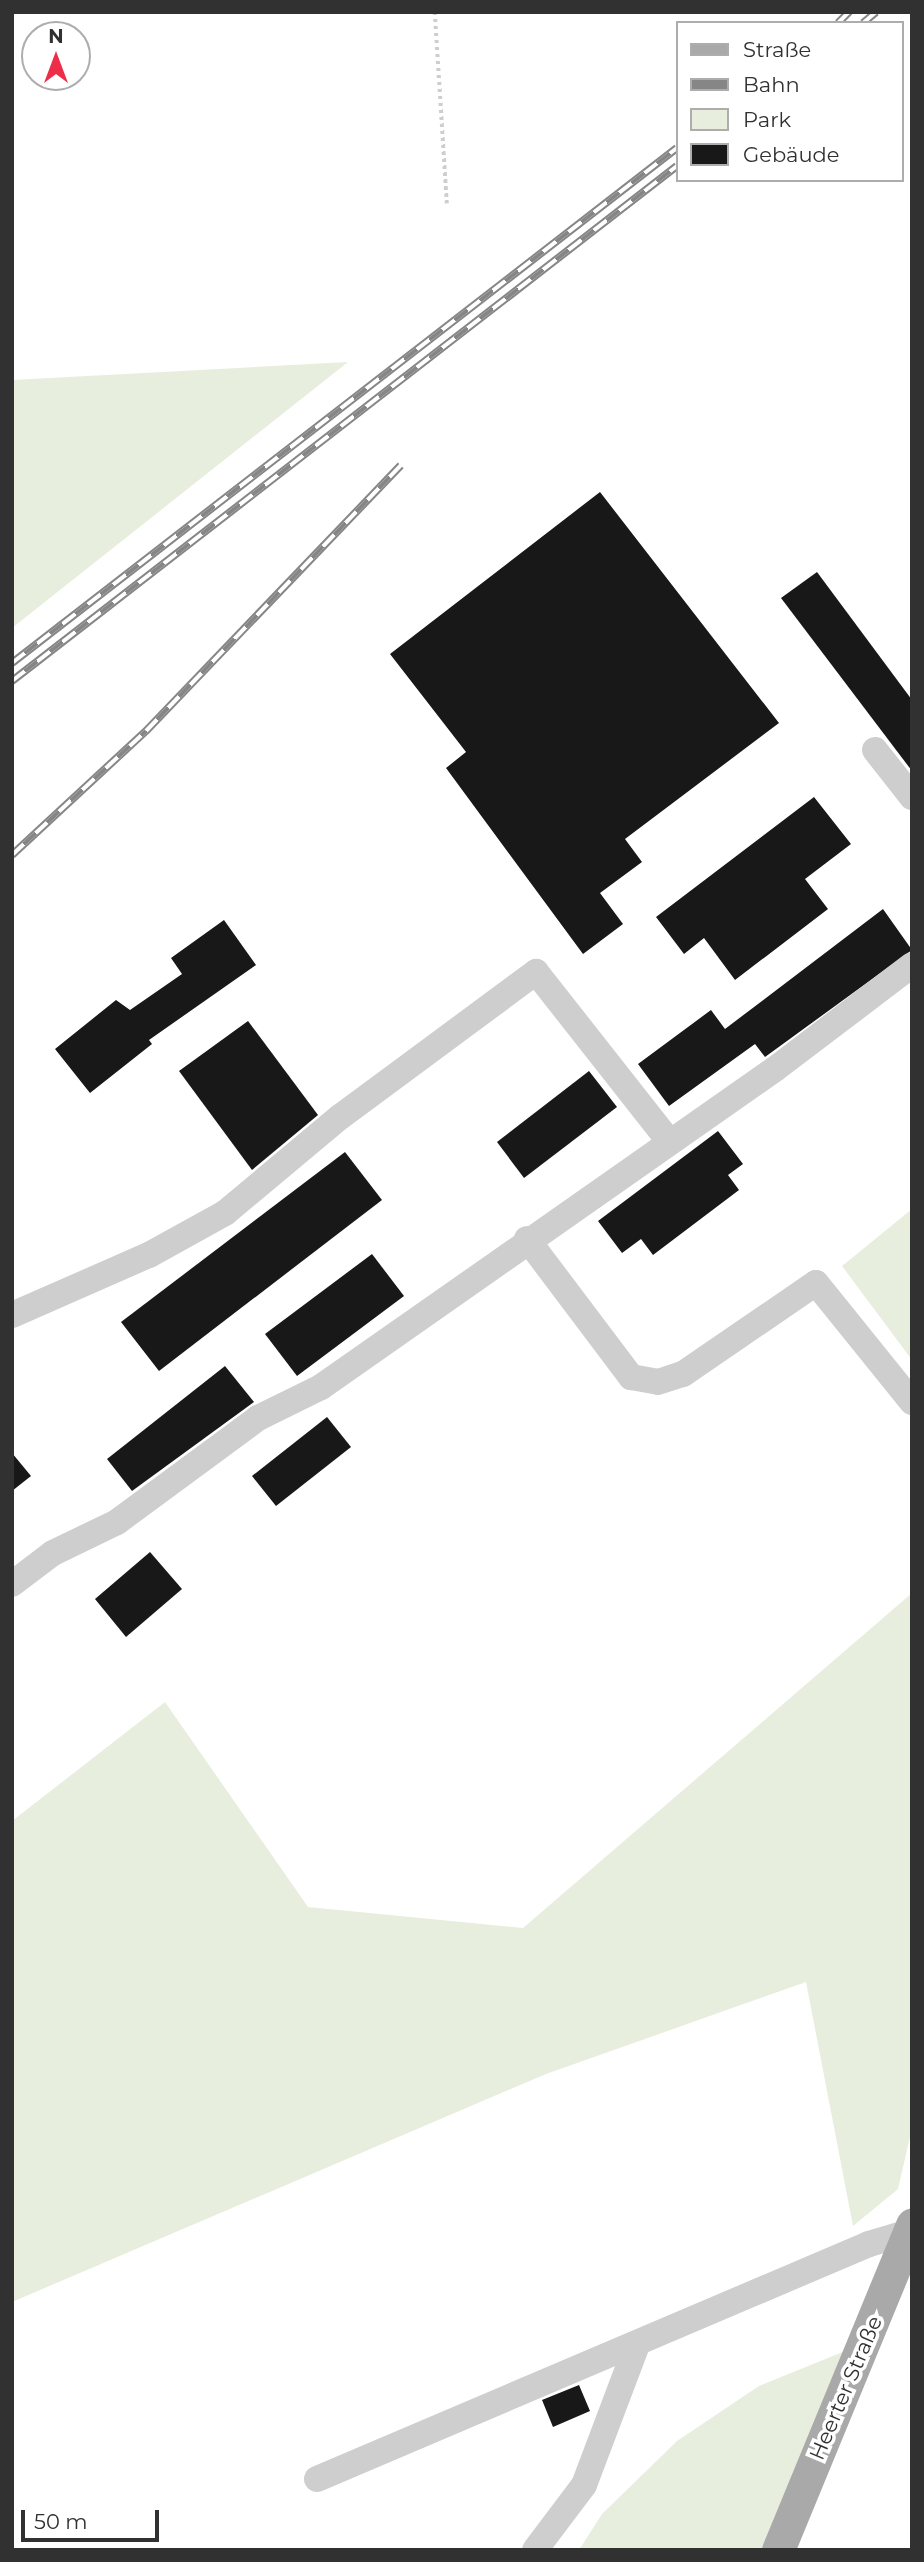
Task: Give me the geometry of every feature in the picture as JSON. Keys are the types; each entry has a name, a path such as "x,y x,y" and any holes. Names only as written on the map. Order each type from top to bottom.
{"main road":[{"name":"Heerter Straße","path":"778,2550 911,2229"}],"lane":[{"path":"875,750 912,797"},
{"path":"12,1584 53,1553 117,1522 258,1418 321,1387 668,1140 775,1069 912,965"},
{"path":"12,1315 149,1255 225,1213 340,1118 536,971 668,1140"},
{"path":"527,1239 631,1377 658,1382 683,1374 816,1283 912,1402"},
{"path":"317,2479 869,2244 911,2229"},
{"path":"535,2550 584,2485 637,2345"}],"path":[{"path":"435,12 447,204"}],"green space":[{"path":"348,362 12,628 12,380"},
{"path":"912,1209 912,1360 842,1266"},
{"path":"912,1593 912,2128 898,2189 853,2226 806,1982 546,2074 12,2302 12,1821 165,1702 308,1907 523,1928"},
{"path":"850,2349 766,2550 579,2550 602,2514 677,2441 759,2386"}],"building":[{"path":"600,492 779,723 625,839 642,862 600,893 623,924 583,954 446,768 466,752 390,654"},
{"path":"817,572 912,700 912,771 781,598"},
{"path":"814,797 851,844 805,879 828,909 735,980 704,938 684,954 656,917"},
{"path":"883,909 912,950 765,1057 755,1044 669,1106 638,1064 711,1010 725,1029"},
{"path":"224,920 256,965 149,1040 152,1044 90,1093 55,1049 116,1000 130,1010 182,974 171,958"},
{"path":"248,1021 318,1115 252,1170 179,1071"},
{"path":"589,1071 617,1107 524,1178 497,1142"},
{"path":"718,1131 743,1164 728,1175 739,1190 653,1255 641,1239 622,1253 598,1221"},
{"path":"345,1152 382,1200 159,1371 121,1322"},
{"path":"372,1254 404,1296 297,1376 265,1334"},
{"path":"225,1366 254,1402 132,1491 107,1459"},
{"path":"327,1417 351,1447 276,1506 252,1476"},
{"path":"12,1453 31,1476 12,1491"},
{"path":"150,1552 182,1589 126,1637 95,1599"},
{"path":"579,2385 590,2411 553,2427 542,2400"}],"railway":[{"path":"840,21 849,12"},
{"path":"865,21 876,12"},
{"path":"12,663 676,149"},
{"path":"12,681 676,167"},
{"path":"12,855 146,731 401,465"}]}
